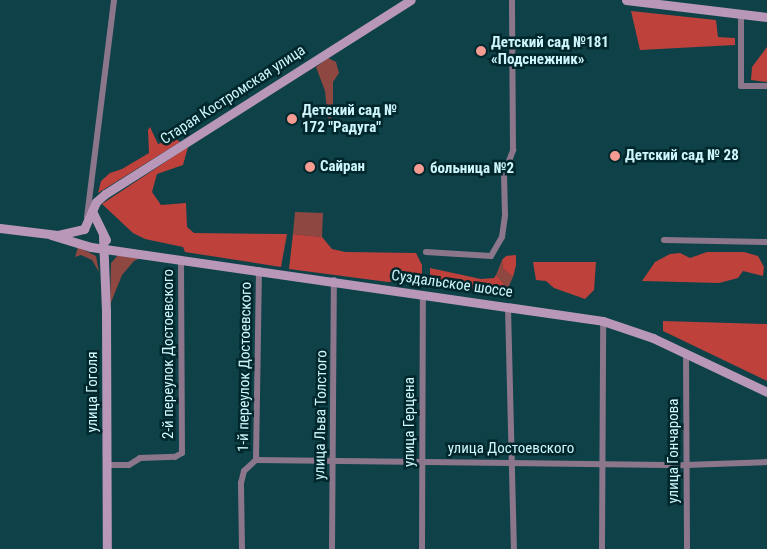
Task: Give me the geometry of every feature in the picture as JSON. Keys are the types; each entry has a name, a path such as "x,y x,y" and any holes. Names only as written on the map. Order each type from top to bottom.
{"main road":[{"name":"Старая Костромская улица","path":"85,227 92,211 105,194 411,0"},
{"path":"626,0 767,17"},
{"name":"улица Гоголя","path":"92,211 101,232 106,266 107,549"},
{"path":"85,227 81,238 101,254 106,266"},
{"name":"Суздальское шоссе","path":"51,235 69,234 85,227 101,232"},
{"name":"Суздальское шоссе","path":"0,228 51,235 91,247 118,249 334,280 603,321 686,352 767,392"},
{"path":"91,247 99,244 101,232"},
{"path":"101,232 118,249 109,255 106,266"}],"street":[{"name":"улица Гоголя","path":"85,227 114,0"},
{"path":"426,252 491,256 502,237 505,215 504,174 513,150 512,0"},
{"path":"741,14 741,86 767,86"},
{"name":"улица Гоголя","path":"89,201 92,211"},
{"path":"664,240 767,242"},
{"name":"2-й переулок Достоевского","path":"107,465 129,465 140,458 175,457 182,450 181,258"},
{"name":"1-й переулок Достоевского","path":"242,549 241,483 244,471 256,460 260,270"},
{"name":"улица Льва Толстого","path":"332,549 334,280"},
{"name":"улица Герцена","path":"422,549 423,295"},
{"path":"508,307 514,462 514,549"},
{"path":"602,549 603,321"},
{"name":"улица Гончарова","path":"686,352 687,549"},
{"name":"улица Достоевского","path":"256,460 332,462 601,462 686,465 767,462"}],"shaded area":[{"path":"631,11 716,20 718,37 735,38 735,45 640,50"},
{"path":"767,47 767,82 751,80 752,67"},
{"path":"328,58 336,62 339,73 333,82 333,117 328,120 325,91 316,67"},
{"path":"150,127 158,144 175,138 180,142 98,193 101,181 110,173 122,169 149,153 148,130"},
{"path":"188,147 183,165 157,174 152,192 161,205 186,203 187,227 194,233 287,234 281,267 185,252 183,247 145,239 133,233 102,204"},
{"path":"295,212 323,213 322,237 293,234"},
{"path":"293,234 322,237 332,249 345,252 416,253 422,265 422,278 412,285 402,280 388,282 289,269"},
{"path":"78,247 96,256 99,272 92,260 81,255 75,257"},
{"path":"707,252 744,252 758,256 764,267 763,276 743,271 738,278 719,283 642,281 655,262 670,254 680,253 690,258"},
{"path":"118,255 144,256 134,261 122,275 110,305 111,263"},
{"path":"516,255 513,277 503,269 502,260 506,256"},
{"path":"502,260 503,269 513,277 508,288 496,275"},
{"path":"533,262 596,262 594,290 585,299 554,288 546,281 536,280"},
{"path":"430,268 481,279 494,278 496,275 508,288 500,294 430,280"},
{"path":"663,321 767,324 767,381 663,331"}],"place":[{"name":"Детский сад №181 «Подснежник»","path":"481,51"},
{"name":"Детский сад № 172 \"Радуга\"","path":"292,119"},
{"name":"Детский сад № 28","path":"615,156"},
{"name":"Сайран","path":"310,167"},
{"name":"больница №2","path":"419,169"}]}
